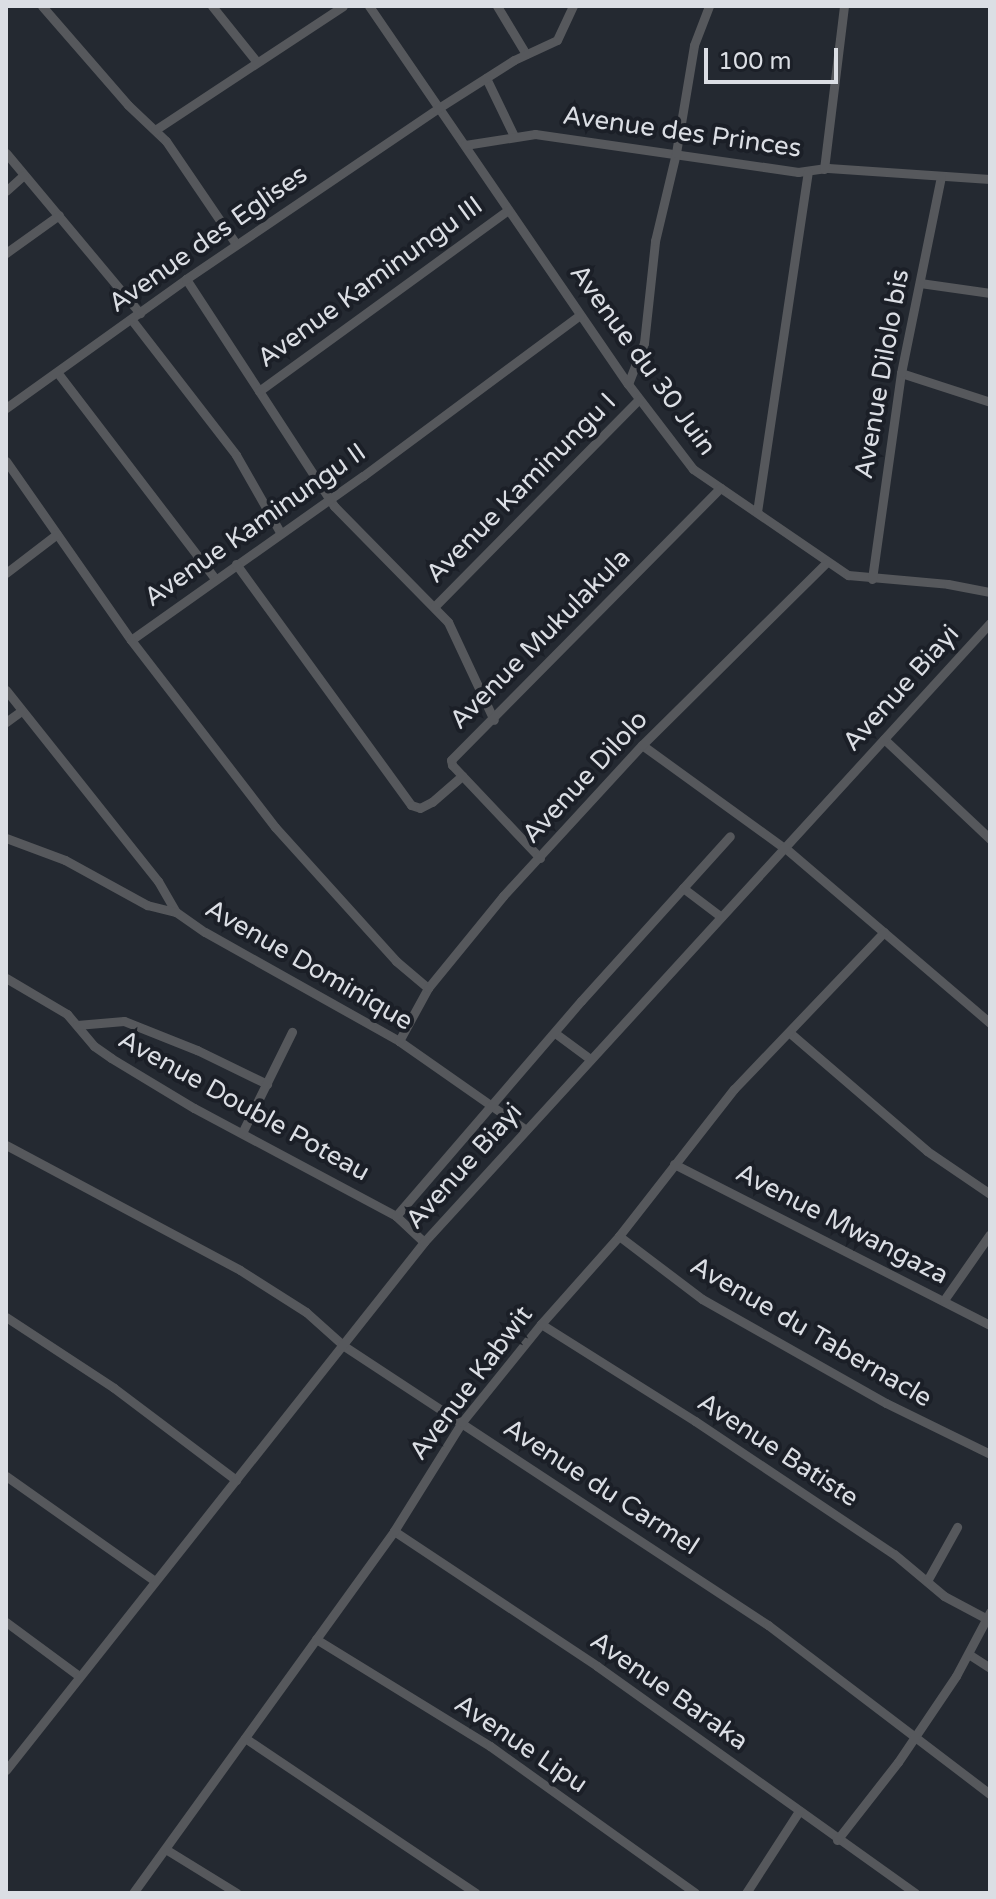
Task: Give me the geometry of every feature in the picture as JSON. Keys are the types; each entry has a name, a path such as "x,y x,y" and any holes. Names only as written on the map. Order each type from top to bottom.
{"street":[{"path":"42,6 128,105 175,152 236,244"},
{"path":"212,6 256,61"},
{"path":"155,130 343,6"},
{"name":"Avenue du 30 Juin","path":"369,6 437,109 684,460 848,575 948,584 990,592"},
{"path":"497,6 526,54"},
{"name":"Avenue des Eglises","path":"6,408 236,244 437,109 526,54 557,40 573,6"},
{"name":"Avenue Kaminungu I","path":"628,384 644,343 655,241 676,153 694,45 709,6"},
{"path":"824,169 844,6"},
{"path":"486,78 514,136"},
{"name":"Avenue des Princes","path":"465,145 514,136 557,136 808,172 824,169 990,179"},
{"path":"6,153 59,215 243,465 280,532"},
{"path":"757,512 808,172"},
{"path":"6,191 24,175"},
{"name":"Avenue Dilolo bis","path":"872,579 901,373 941,177"},
{"name":"Avenue Kaminungu III","path":"259,391 508,210"},
{"path":"6,253 59,215"},
{"path":"186,279 328,497 434,607 454,633 494,720"},
{"path":"920,283 990,293"},
{"name":"Avenue Kaminungu II","path":"6,461 131,640 328,497 363,476 580,315"},
{"path":"57,372 215,579"},
{"path":"901,373 990,402"},
{"name":"Avenue Kaminungu I","path":"434,607 639,399"},
{"name":"Avenue Mukulakula","path":"462,776 451,760 494,720 720,488"},
{"path":"6,573 57,534"},
{"name":"Avenue Dilolo","path":"399,1041 428,988 472,931 642,745 827,562"},
{"path":"236,564 411,805 420,808 432,802 462,776 540,858"},
{"name":"Avenue Biayi","path":"6,1770 424,1242 990,623"},
{"path":"131,640 275,827 403,968 428,988"},
{"name":"Avenue Dominique","path":"6,690 158,881 176,912 205,932 399,1041 526,1130"},
{"path":"6,722 21,711"},
{"path":"884,739 988,833"},
{"path":"642,745 783,847 990,1023"},
{"path":"396,1216 730,836"},
{"path":"6,838 65,860 147,905 176,912"},
{"path":"683,888 720,916"},
{"name":"Avenue Kabwit","path":"133,1893 167,1850 394,1531 462,1422 541,1324 619,1236 734,1089 884,932"},
{"name":"Avenue Double Poteau","path":"6,978 67,1014 111,1058 396,1216 424,1242"},
{"path":"77,1025 124,1021 197,1050 267,1084"},
{"path":"242,1133 292,1032"},
{"path":"555,1033 590,1059"},
{"path":"790,1033 927,1151 990,1194"},
{"name":"Avenue du Carmel","path":"6,1145 240,1270 306,1312 344,1346 756,1616 990,1794"},
{"name":"Avenue Mwangaza","path":"674,1164 990,1325"},
{"path":"944,1300 990,1234"},
{"name":"Avenue du Tabernacle","path":"619,1236 702,1299 886,1403 990,1454"},
{"path":"6,1317 114,1388 236,1480"},
{"name":"Avenue Batiste","path":"541,1324 894,1554 944,1596 988,1616"},
{"path":"6,1476 155,1581"},
{"path":"927,1581 957,1527"},
{"name":"Avenue Baraka","path":"394,1531 597,1666 915,1893"},
{"path":"837,1840 970,1655 988,1616"},
{"path":"6,1622 79,1676"},
{"name":"Avenue Lipu","path":"316,1639 490,1746 695,1893"},
{"path":"970,1655 990,1668"},
{"path":"245,1738 476,1893"},
{"path":"746,1893 799,1811"},
{"path":"167,1850 237,1893"}]}
